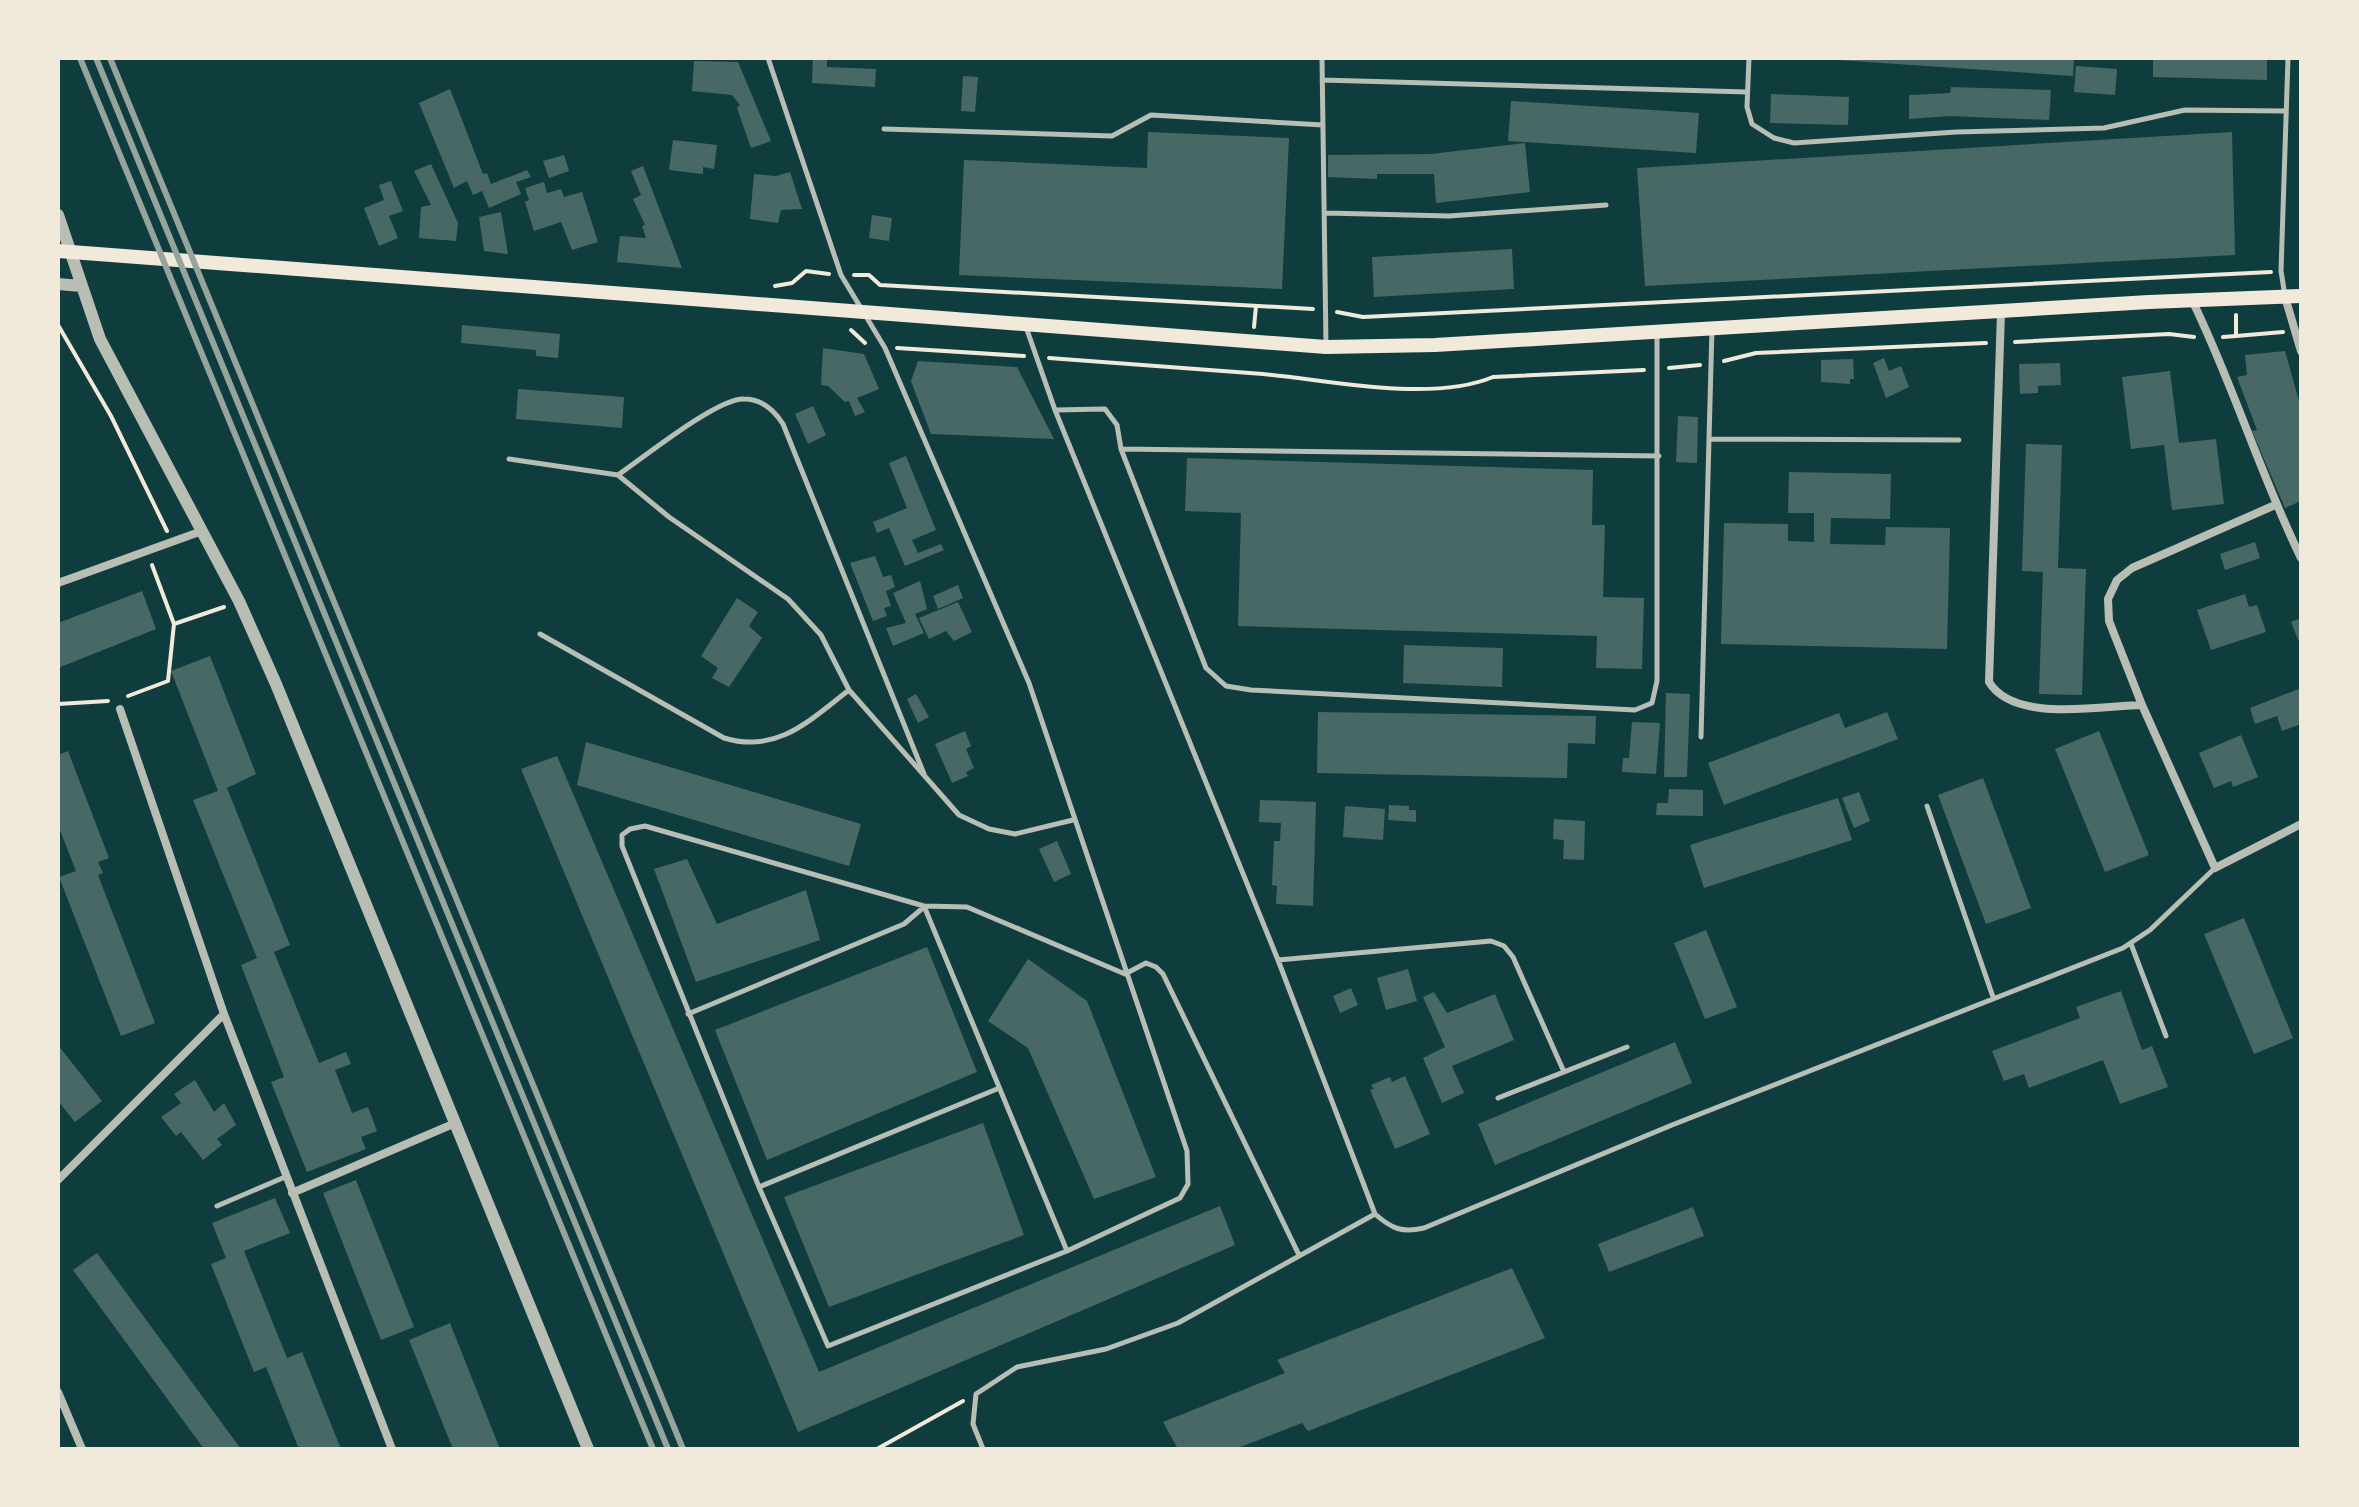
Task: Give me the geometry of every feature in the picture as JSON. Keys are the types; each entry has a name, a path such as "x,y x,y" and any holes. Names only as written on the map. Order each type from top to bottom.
{"main road":[{"path":"58,251 1326,347 1435,345 2191,299 2301,296"}],"street":[{"path":"58,215 100,339 239,601 282,699 588,1449"},
{"path":"58,284 81,286"},
{"path":"2285,297 2301,351"},
{"path":"2191,299 2211,339 2275,505 2301,558"},
{"path":"2001,312 1989,682 1998,696 2029,708 2142,705"},
{"path":"2275,505 2132,568 2117,580 2108,599 2109,621 2142,705 2215,868 2301,824"},
{"path":"58,583 202,531"},
{"path":"120,709 224,1014 392,1449"},
{"path":"58,1180 224,1014"},
{"path":"292,1193 453,1124"},
{"path":"58,1392 82,1449"}],"lane":[{"path":"768,58 841,275 885,348 1029,683 1187,1151 1188,1184 1180,1198 1067,1251 828,1346 688,1014 622,846 622,835 630,829 645,826 924,906 967,907 1125,974"},
{"path":"1322,58 1326,347"},
{"path":"1749,58 1747,92 1752,124 1774,138 1794,143 1956,132 2104,128 2185,110 2286,111"},
{"path":"2285,297 2281,271 2288,58"},
{"path":"1322,80 1747,92"},
{"path":"884,129 1112,136 1151,115 1323,125"},
{"path":"1326,213 1449,216 1606,205"},
{"path":"1025,326 1055,410 1278,960 1375,1214 1392,1229 1408,1232 1424,1228 2131,944 2215,868"},
{"path":"1701,737 1712,327"},
{"path":"1055,410 1105,409 1117,425 1121,449 1206,668 1226,686 1306,694 1635,710 1652,703 1657,681 1657,331"},
{"path":"618,475 721,404 743,399 772,409 783,424 925,778"},
{"path":"1711,439 1959,440"},
{"path":"1121,449 1659,456"},
{"path":"509,459 618,475 669,517 799,609 821,635 849,690 959,815 989,829 1028,833 1073,820"},
{"path":"540,634 737,742 764,743 789,735 849,690"},
{"path":"1927,806 1993,997"},
{"path":"688,1014 904,924 924,906"},
{"path":"924,906 997,1089 1067,1251"},
{"path":"1278,960 1491,941 1504,946 1513,957 1564,1072"},
{"path":"2131,944 2166,1036"},
{"path":"1125,974 1146,963 1163,974 1299,1255"},
{"path":"1498,1098 1627,1047"},
{"path":"759,1187 997,1089"},
{"path":"217,1206 285,1177"},
{"path":"983,1449 973,1424 976,1394 1017,1367 1106,1349 1178,1323 1375,1214"}],"path":[{"path":"776,286 792,283 806,271 869,275 880,285 1325,310 1363,317 2281,271"},
{"path":"2234,274 2236,336"},
{"path":"58,325 111,416 173,542"},
{"path":"846,325 865,343 885,348 1265,374 1401,389 1471,386 1493,377 1712,364 1756,353 2169,334 2211,339 2294,331"},
{"path":"58,704 117,701 168,681 174,624 147,551"},
{"path":"174,624 239,601"},
{"path":"877,1449 976,1394"}],"building":[{"path":"813,58 827,58 827,67 876,69 875,87 812,83"},
{"path":"1808,58 2074,58 2073,76"},
{"path":"2153,58 2267,58 2267,80 2153,77"},
{"path":"694,61 738,62 771,141 751,148 737,108 740,105 732,95 692,91"},
{"path":"2076,66 2117,69 2115,95 2074,92"},
{"path":"963,76 978,77 975,112 961,111"},
{"path":"1951,87 2051,90 2049,120 1949,116 1909,119 1909,95 1950,93"},
{"path":"450,89 483,174 487,173 491,184 527,170 531,177 516,182 521,194 489,208 482,191 473,195 467,181 454,188 419,103"},
{"path":"1771,94 1849,97 1848,125 1770,123"},
{"path":"1511,101 1699,113 1696,153 1508,141"},
{"path":"1148,132 1289,138 1282,289 959,275 964,160 1147,168"},
{"path":"2232,132 2235,255 1645,286 1637,168"},
{"path":"673,140 717,145 714,169 703,167 703,174 669,170"},
{"path":"1525,143 1530,192 1436,203 1434,174 1377,174 1377,179 1328,177 1328,155 1431,154"},
{"path":"564,155 569,171 549,178 543,161"},
{"path":"431,164 458,223 456,241 419,238 421,207 431,205 414,171"},
{"path":"643,166 682,268 617,262 620,236 646,238 642,226 645,225 633,199 641,195 631,171"},
{"path":"790,172 802,209 781,210 778,223 750,219 754,174 776,176"},
{"path":"391,181 403,211 389,216 398,238 379,246 364,208 384,200 379,185"},
{"path":"544,182 547,193 561,189 564,197 582,192 598,242 572,250 561,222 534,231 525,202 529,200 525,188"},
{"path":"501,212 508,254 484,251 479,217"},
{"path":"872,215 892,218 889,241 869,238"},
{"path":"1512,249 1514,289 1374,297 1372,257"},
{"path":"462,325 560,334 558,358 536,356 536,350 461,343"},
{"path":"823,348 864,354 879,389 857,398 865,412 855,416 849,401 845,402 828,386 821,385"},
{"path":"2285,351 2301,408 2301,501 2285,508 2252,431 2257,430 2237,377 2247,375 2245,355"},
{"path":"1884,358 1889,371 1901,366 1909,387 1886,398 1873,363"},
{"path":"1853,359 1854,379 1850,379 1850,384 1821,382 1821,360"},
{"path":"918,361 1017,367 1054,439 931,434 911,381"},
{"path":"2060,363 2061,385 2038,386 2038,393 2020,394 2019,364"},
{"path":"2170,371 2179,443 2216,439 2224,504 2172,510 2164,445 2131,449 2122,377"},
{"path":"518,389 624,397 622,428 516,419"},
{"path":"813,406 826,435 808,444 795,414"},
{"path":"1678,416 1698,417 1697,463 1676,462"},
{"path":"2026,444 2062,445 2058,568 2086,569 2082,695 2039,694 2043,572 2022,571"},
{"path":"906,456 936,530 912,540 918,553 941,544 944,550 905,566 889,528 877,533 873,522 907,508 889,463"},
{"path":"1187,458 1593,470 1592,525 1605,525 1603,597 1644,598 1642,669 1596,668 1597,636 1238,626 1241,513 1185,511"},
{"path":"1789,472 1891,474 1890,519 1831,518 1830,544 1885,545 1886,527 1950,528 1947,649 1721,644 1724,523 1788,524 1788,541 1814,542 1814,513 1788,513"},
{"path":"2255,542 2260,558 2225,570 2220,554"},
{"path":"875,556 883,577 891,575 895,587 886,591 891,606 884,608 887,616 873,621 850,563"},
{"path":"920,581 927,609 915,614 924,633 893,646 886,628 906,623 893,593"},
{"path":"958,585 963,598 938,609 933,596"},
{"path":"142,591 156,629 58,668 58,623"},
{"path":"2245,594 2249,607 2257,605 2266,632 2211,650 2197,610"},
{"path":"737,598 758,612 749,626 762,638 729,687 712,678 718,668 701,656"},
{"path":"958,602 972,632 954,641 946,631 929,639 919,618"},
{"path":"2301,618 2301,647 2291,622"},
{"path":"1404,645 1503,648 1502,687 1403,683"},
{"path":"210,656 256,774 227,788 290,945 274,952 319,1063 346,1052 351,1064 335,1070 352,1113 368,1107 377,1131 361,1137 366,1149 307,1172 271,1082 284,1077 241,965 257,958 193,800 218,791 171,671"},
{"path":"2301,688 2301,724 2282,731 2277,716 2255,724 2250,708"},
{"path":"1666,693 1690,694 1687,777 1664,777"},
{"path":"916,694 929,717 918,723 907,699"},
{"path":"1318,712 1596,716 1595,744 1568,743 1567,778 1317,773"},
{"path":"1887,712 1898,739 1724,805 1708,763 1839,713 1845,728"},
{"path":"1632,722 1660,723 1656,774 1622,772 1623,758 1629,758"},
{"path":"965,731 971,746 966,749 974,768 966,772 968,776 952,783 935,744"},
{"path":"2099,731 2149,855 2105,872 2055,749"},
{"path":"2241,735 2258,777 2233,787 2231,781 2214,788 2199,753"},
{"path":"586,742 861,824 849,866 577,785"},
{"path":"68,751 109,858 98,862 103,873 98,875 155,1023 121,1036 59,877 76,871 58,825 58,755"},
{"path":"557,756 819,1372 1220,1206 1235,1245 798,1432 521,769"},
{"path":"1983,778 2031,908 1986,924 1938,795"},
{"path":"1669,789 1703,790 1703,816 1656,815 1657,803 1668,803"},
{"path":"1859,792 1870,821 1854,828 1842,798"},
{"path":"1838,798 1852,840 1704,888 1690,845"},
{"path":"1260,800 1316,802 1313,906 1276,904 1277,886 1272,885 1274,841 1280,841 1281,823 1259,822"},
{"path":"1389,805 1409,806 1409,810 1416,810 1416,822 1388,820"},
{"path":"1345,806 1385,809 1383,840 1343,837"},
{"path":"1554,819 1585,821 1584,860 1563,859 1564,840 1553,839"},
{"path":"1057,841 1071,874 1054,882 1039,849"},
{"path":"687,859 717,924 806,890 820,940 696,982 654,869"},
{"path":"2244,918 2293,1038 2254,1054 2204,934"},
{"path":"1706,930 1737,1007 1705,1019 1674,943"},
{"path":"927,947 977,1072 767,1160 715,1030"},
{"path":"1028,959 1087,1001 1156,1177 1094,1199 1028,1048 988,1021"},
{"path":"1408,969 1417,1001 1386,1010 1377,978"},
{"path":"1351,988 1358,1005 1340,1013 1333,996"},
{"path":"2121,991 2142,1050 2152,1046 2168,1087 2120,1104 2103,1060 2029,1088 2024,1074 2004,1081 1992,1051 2080,1018 2076,1007"},
{"path":"1434,992 1447,1013 1495,994 1514,1040 1452,1066 1464,1093 1442,1103 1423,1058 1445,1047 1423,997"},
{"path":"1675,1042 1692,1083 1495,1165 1478,1124"},
{"path":"58,1045 102,1101 75,1122 58,1101"},
{"path":"1405,1076 1430,1134 1395,1149 1370,1090 1374,1089 1371,1085 1390,1077 1392,1082"},
{"path":"195,1080 214,1112 224,1103 236,1125 217,1139 222,1145 203,1160 181,1132 176,1136 161,1117 181,1103 174,1094"},
{"path":"983,1123 1024,1235 829,1307 784,1197"},
{"path":"356,1180 414,1327 381,1340 323,1193"},
{"path":"275,1198 290,1233 244,1251 287,1358 302,1352 341,1449 299,1449 266,1367 254,1372 211,1264 226,1258 212,1223"},
{"path":"1693,1207 1704,1236 1609,1272 1598,1244"},
{"path":"97,1253 241,1449 204,1449 73,1270"},
{"path":"1512,1268 1545,1338 1308,1431 1302,1423 1235,1449 1178,1449 1163,1422 1285,1373 1277,1360"},
{"path":"450,1323 500,1449 453,1449 409,1340"}],"railway":[{"path":"80,58 653,1449"},
{"path":"96,58 668,1449"},
{"path":"110,58 683,1449"}]}
